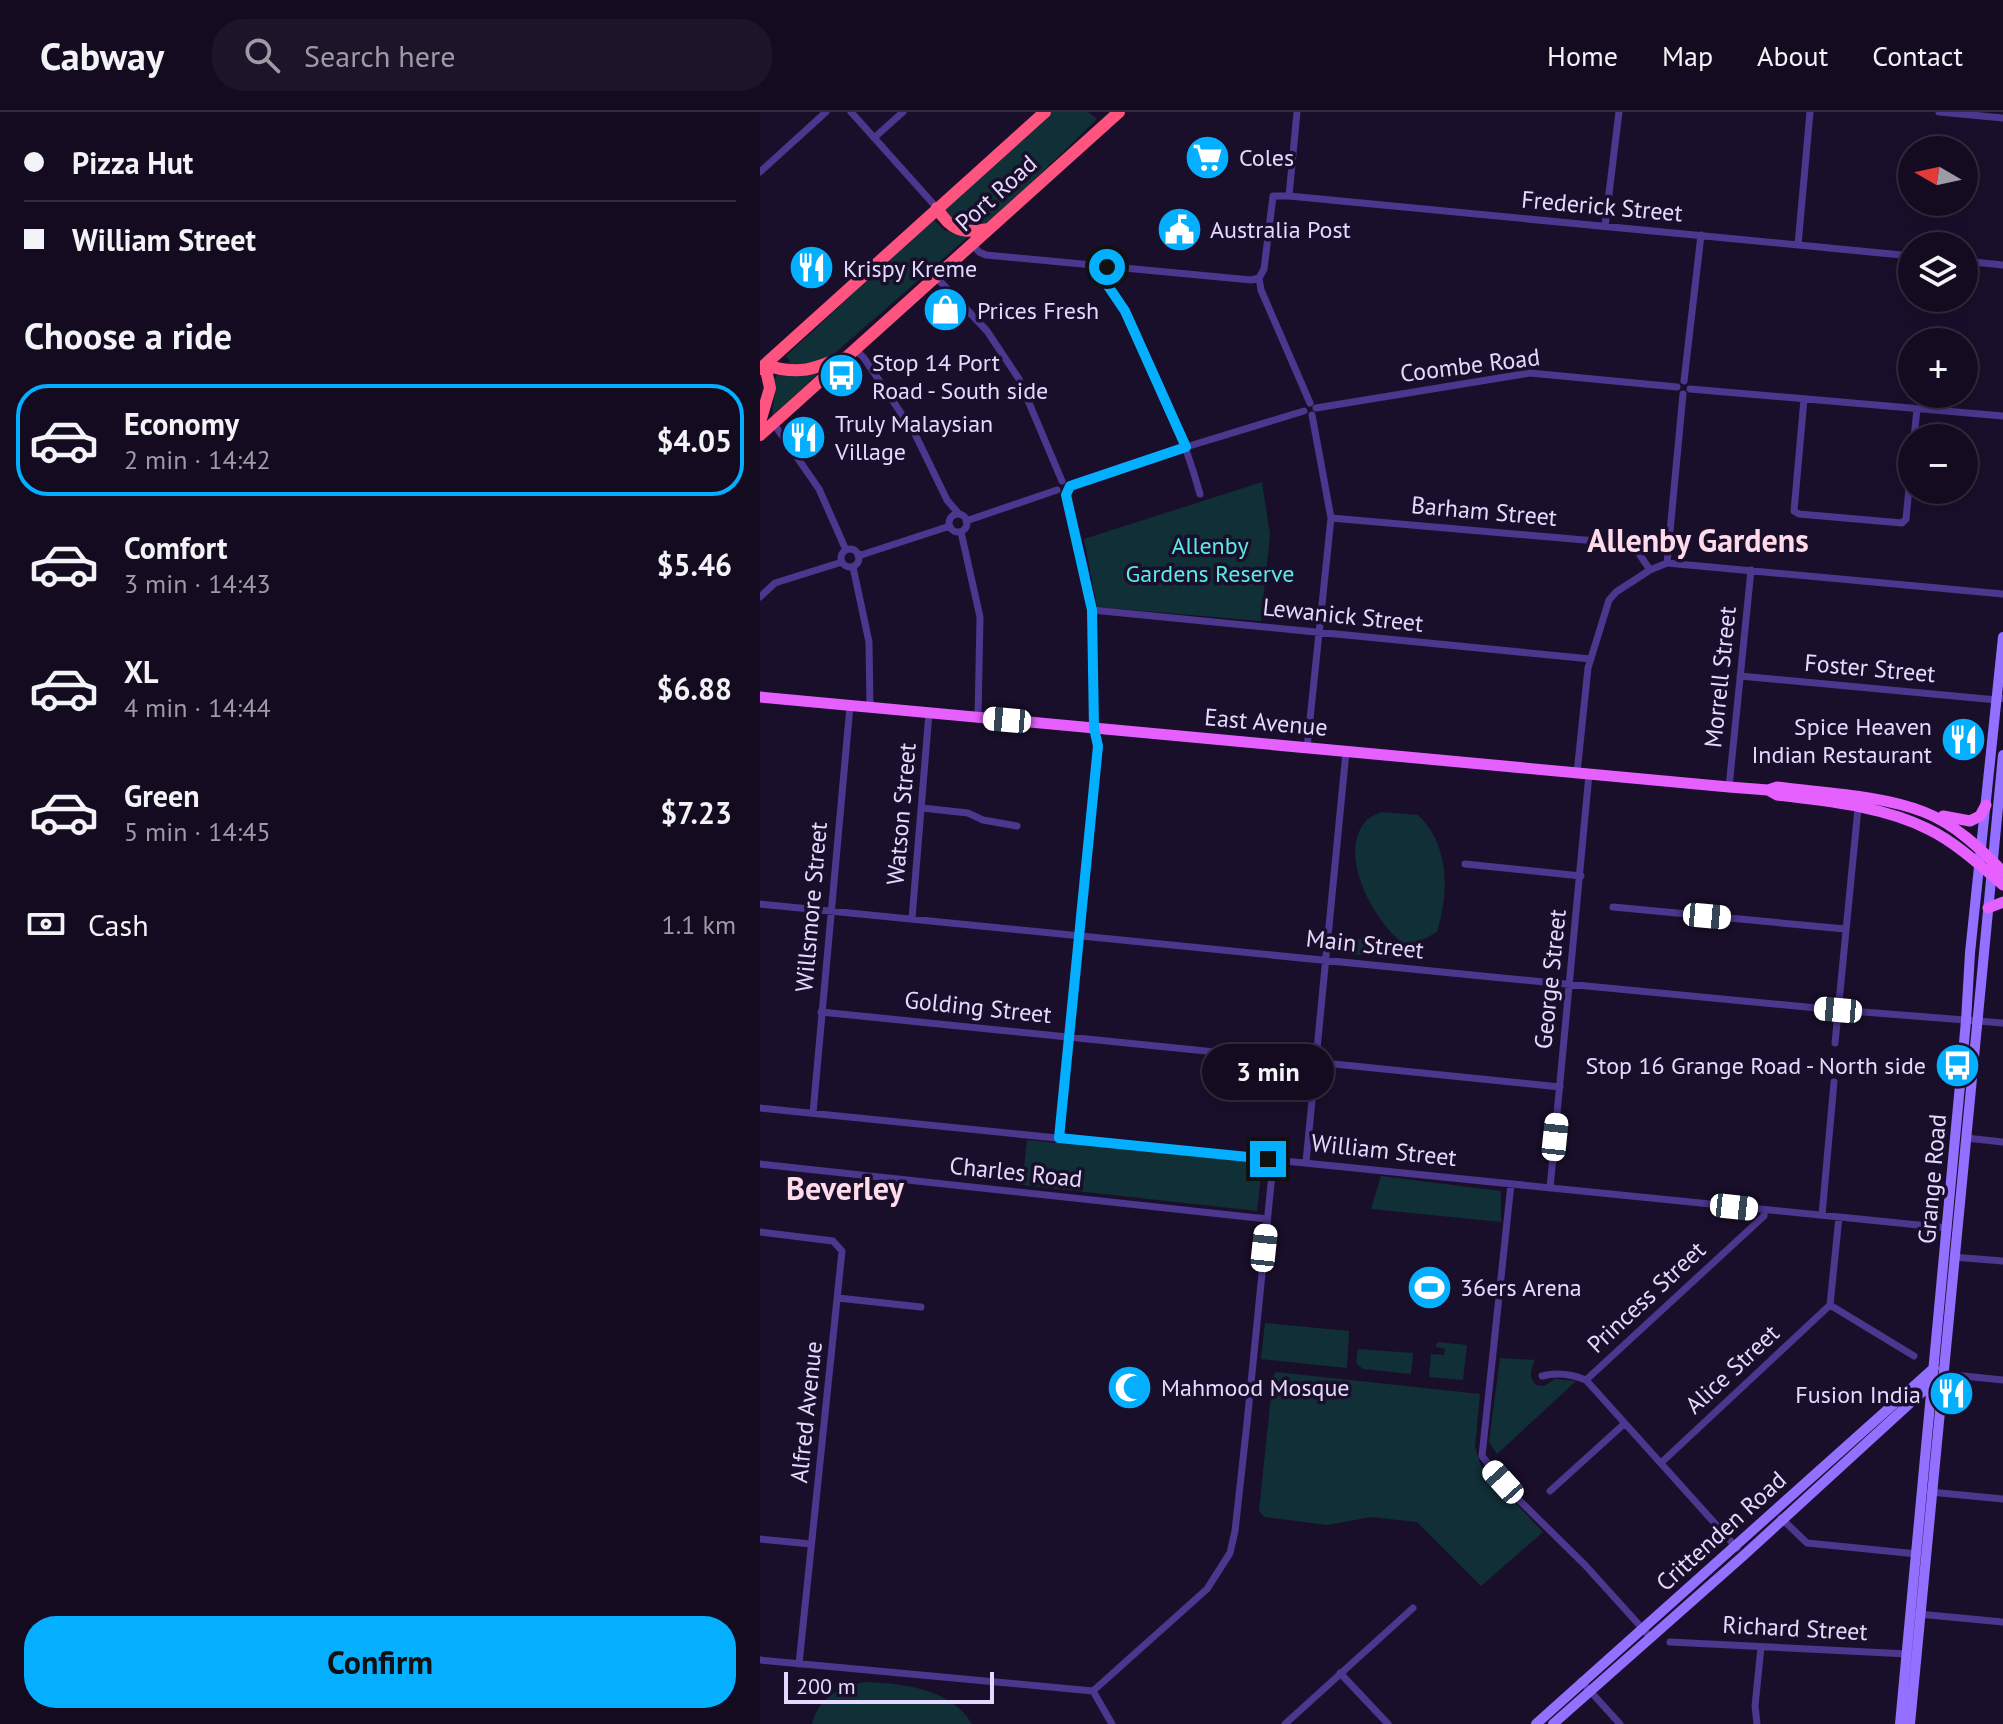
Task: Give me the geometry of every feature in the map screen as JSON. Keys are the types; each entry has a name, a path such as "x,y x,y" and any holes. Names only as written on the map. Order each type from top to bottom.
{"highway":[{"name":"Port Road","path":"762,364 1045,112"},
{"name":"Port Road","path":"760,435 767,423 851,354 936,277 1104,117 1119,112"},
{"path":"937,208 945,222 954,229 969,232 987,229"},
{"path":"766,406 770,388 762,364 799,370 851,354"},
{"path":"760,392 764,394 767,423"}],"main road":[{"name":"Grange Road","path":"1910,1724 1912,1655 1952,1228 1972,1021 1988,908 1986,805 2000,699 2003,637"},
{"name":"East Avenue","path":"760,697 1583,774 1768,790 1777,787 1842,795 1908,806 1927,813 1946,823 1988,864"},
{"name":"Grange Road","path":"1952,1228 1966,1138 1972,1021 1969,969 2003,755"},
{"name":"East Avenue","path":"1768,790 1777,795 1901,818 1925,827 1988,864"},
{"path":"1927,813 1967,822 1977,818 1986,805"},
{"path":"1988,864 2003,885"},
{"path":"1988,908 2003,902"},
{"name":"Grange Road","path":"1927,1492 1932,1383 1939,1371"},
{"name":"Crittenden Road","path":"1536,1724 1774,1510 1939,1371"},
{"name":"Crittenden Road","path":"1553,1724 1932,1383"},
{"path":"1915,1398 1923,1399 1930,1409"},
{"name":"Grange Road","path":"1900,1724 1912,1655"}],"street":[{"path":"760,172 826,112"},
{"path":"851,112 937,208"},
{"path":"874,138 903,112"},
{"path":"1297,112 1289,196 1278,194 1271,200 1264,269 1259,278 1261,290 1311,409 1331,518 1307,748"},
{"path":"1605,226 1619,112"},
{"path":"1798,245 1810,112"},
{"path":"1939,112 2003,118"},
{"name":"Frederick Street","path":"1289,196 1898,255"},
{"path":"1667,563 1701,235"},
{"path":"972,244 986,255 1251,280 1259,278"},
{"path":"1978,262 2003,265"},
{"path":"1100,266 1100,274 1125,311 1186,447 1200,494"},
{"path":"936,277 987,331 1019,379 1062,481 1070,486 1066,495 1092,610 1094,728 1098,746 1059,1138"},
{"path":"851,354 864,358 915,434 947,500 966,521"},
{"name":"Coombe Road","path":"1070,486 1311,409 1530,373 1677,387 1678,392 1686,388"},
{"path":"1686,388 2003,416"},
{"path":"1804,399 1794,511 1799,514 1902,523 1906,519 1907,504"},
{"path":"1915,424 1917,409"},
{"path":"767,423 819,489 846,550"},
{"path":"1062,481 1057,490 1061,495 1066,495"},
{"path":"978,718 980,617 961,532 966,521 1057,490"},
{"path":"959,514 951,518 950,526 953,531 961,532"},
{"name":"Barham Street","path":"1331,518 1619,543 1638,552 1650,570"},
{"path":"858,556 950,526"},
{"path":"846,550 853,550 858,556 853,567 845,566 842,562 842,554 846,550"},
{"path":"760,597 775,583 842,562"},
{"path":"1650,570 1667,563 2003,594"},
{"path":"853,567 869,642 870,708"},
{"name":"George Street","path":"1550,1188 1581,876 1583,774 1591,659 1609,600 1650,570"},
{"name":"Morrell Street","path":"1729,787 1751,570"},
{"name":"Lewanick Street","path":"1092,610 1591,659"},
{"name":"Foster Street","path":"1740,676 2000,699"},
{"name":"Willsmore Street","path":"813,1113 850,706"},
{"name":"Watson Street","path":"912,918 929,713"},
{"path":"1306,1162 1346,752"},
{"path":"922,808 968,813 983,820 1017,826"},
{"path":"1835,1043 1858,808"},
{"path":"1465,864 1581,876"},
{"name":"Main Street","path":"760,904 1838,1010 2003,1023"},
{"path":"1613,907 1845,929"},
{"name":"Golding Street","path":"821,1012 1560,1087"},
{"path":"1822,1215 1834,1082"},
{"name":"William Street","path":"760,1108 1952,1228"},
{"path":"1966,1138 2003,1142"},
{"path":"760,1660 1093,1691 1207,1589 1230,1553 1235,1531 1273,1164 1278,1160"},
{"name":"Charles Road","path":"760,1164 1267,1219"},
{"path":"1511,1184 1482,1456 1517,1498 1585,1565 1651,1638"},
{"name":"Princess Street","path":"1586,1380 1764,1216 1764,1210"},
{"path":"1839,1217 1830,1305 1914,1356"},
{"name":"Alfred Avenue","path":"760,1232 833,1241 842,1251 799,1664"},
{"path":"1950,1257 2003,1261"},
{"path":"838,1298 921,1307"},
{"name":"Alice Street","path":"1662,1462 1830,1305"},
{"path":"1939,1371 2003,1380"},
{"path":"1542,1376 1554,1373 1586,1380 1743,1556"},
{"path":"1550,1491 1624,1424"},
{"path":"1927,1492 2003,1499"},
{"path":"1774,1510 1807,1543 1921,1554"},
{"path":"760,1539 811,1544"},
{"path":"1285,1724 1413,1608"},
{"path":"1916,1614 2003,1622"},
{"name":"Richard Street","path":"1670,1642 1912,1655"},
{"path":"1757,1724 1755,1706 1761,1647"},
{"path":"1340,1673 1388,1724"},
{"path":"1581,1681 1620,1724"},
{"path":"1093,1691 1112,1724"}],"green space":[{"path":"1049,112 1088,112 1097,119 994,219 972,230 956,227 942,209"},
{"path":"933,219 944,230 969,236 827,360 782,368 790,361 786,356"},
{"path":"818,372 772,416 773,381 778,374 800,376"},
{"name":"Allenby Gardens Reserve","path":"1262,482 1270,534 1261,621 1097,607 1084,539"},
{"path":"1381,812 1418,815 1436,841 1444,870 1444,901 1437,932 1415,944 1406,944 1405,959 1338,953 1335,949 1336,937 1404,944 1382,921 1363,888 1357,870 1357,836 1366,821"},
{"path":"1027,1140 1260,1163 1257,1211 1022,1185"},
{"path":"1381,1176 1501,1191 1501,1222 1371,1209"},
{"path":"1265,1323 1349,1331 1347,1368 1261,1359"},
{"path":"1437,1342 1467,1345 1463,1380 1429,1377 1431,1354 1444,1355 1445,1349 1436,1347"},
{"path":"1358,1349 1413,1353 1411,1374 1363,1369 1356,1363"},
{"path":"1500,1358 1535,1360 1531,1376 1536,1385 1544,1386 1555,1379 1576,1381 1497,1454 1489,1442"},
{"path":"1276,1372 1480,1394 1475,1447 1481,1466 1543,1532 1481,1586 1417,1522 1371,1517 1328,1525 1264,1517 1259,1511 1273,1376"},
{"path":"866,1682 925,1690 952,1703 972,1724 812,1724 820,1707 832,1694"}],"place":[{"name":"Coles","path":"1208,157"},
{"name":"Australia Post","path":"1179,229"},
{"name":"Krispy Kreme","path":"812,268"},
{"name":"Prices Fresh","path":"946,310"},
{"name":"Stop 14 Port Road - South side","path":"841,376"},
{"name":"Truly Malaysian Village","path":"804,437"},
{"name":"Spice Heaven Indian Restaurant","path":"1963,740"},
{"name":"Stop 16 Grange Road - North side","path":"1957,1065"},
{"name":"36ers Arena","path":"1429,1287"},
{"name":"Mahmood Mosque","path":"1130,1387"},
{"name":"Fusion India","path":"1952,1394"}],"district":[{"name":"Allenby Gardens","path":"1698,540"},
{"name":"Beverley","path":"845,1188"}],"route":[{"path":"1107,267 1100,266 1100,274 1125,311 1186,447 1070,486 1066,495 1092,610 1094,728 1098,746 1059,1138 1268,1159"}]}
